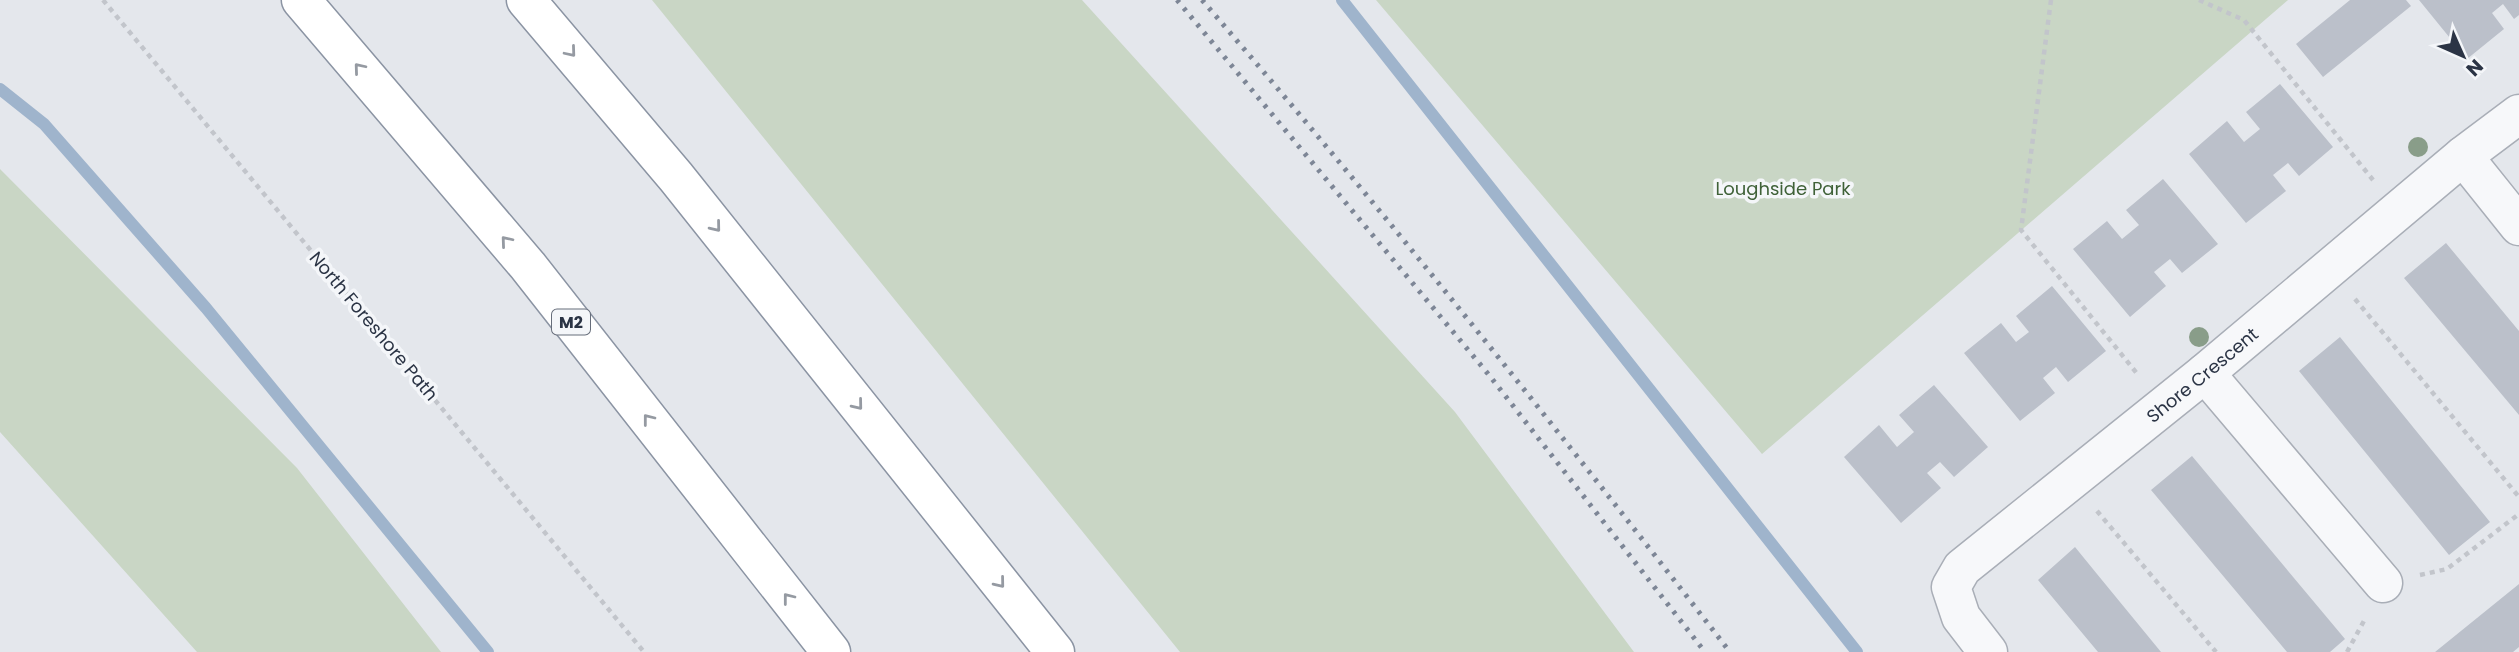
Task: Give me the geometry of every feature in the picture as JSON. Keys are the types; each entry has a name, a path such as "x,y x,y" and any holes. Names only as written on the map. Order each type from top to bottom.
{"highway":[{"name":"M2","path":"301,0 528,266 831,652"},
{"path":"526,0 676,177 1055,652"}],"street":[{"name":"Shore Crescent","path":"1988,652 1961,617 1951,587 1962,568 2205,373 2463,156 2519,114"},
{"path":"2463,156 2519,226"},
{"path":"2205,373 2383,583"}],"path":[{"name":"North Foreshore Path","path":"103,0 644,652"},
{"path":"2051,0 2021,230 2163,407"},
{"path":"2199,0 2244,20 2398,211"},
{"path":"2330,268 2519,497"},
{"path":"2071,480 2216,652"}],"green space":[{"path":"652,0 1082,0 1455,412 1634,652 1180,652"},
{"name":"Loughside Park","path":"1376,0 2288,0 1762,454"},
{"path":"0,169 297,468 441,652 197,652 0,432"}],"building":[{"path":"2350,0 2406,0 2411,6 2323,77 2296,44"},
{"path":"2419,0 2519,0 2519,15 2514,19 2503,4 2492,13 2504,29 2467,59"},
{"path":"2280,84 2333,147 2299,176 2288,163 2273,175 2286,191 2246,223 2189,154 2227,121 2244,142 2260,129 2246,112"},
{"path":"2163,179 2218,244 2182,273 2170,259 2154,272 2166,286 2130,317 2073,249 2107,221 2122,239 2139,225 2126,210"},
{"path":"2446,243 2519,331 2519,415 2404,278"},
{"path":"2052,286 2106,351 2068,382 2056,367 2043,378 2055,393 2020,421 1964,353 2001,323 2016,342 2029,332 2016,316"},
{"path":"2340,337 2490,522 2449,555 2299,371"},
{"path":"1934,385 1988,447 1954,477 1940,462 1927,473 1941,488 1901,523 1844,457 1879,425 1897,447 1914,432 1899,415"},
{"path":"2192,456 2345,639 2330,652 2287,652 2151,490"},
{"path":"2075,547 2161,652 2098,652 2038,580"},
{"path":"2519,584 2519,647 2513,652 2435,652"}],"waterway":[{"path":"1342,0 1857,652"},
{"path":"0,89 44,124 206,308 488,652"}],"railway":[{"path":"1177,0 1489,375 1705,652"},
{"path":"1202,0 1470,323 1730,652"}]}
